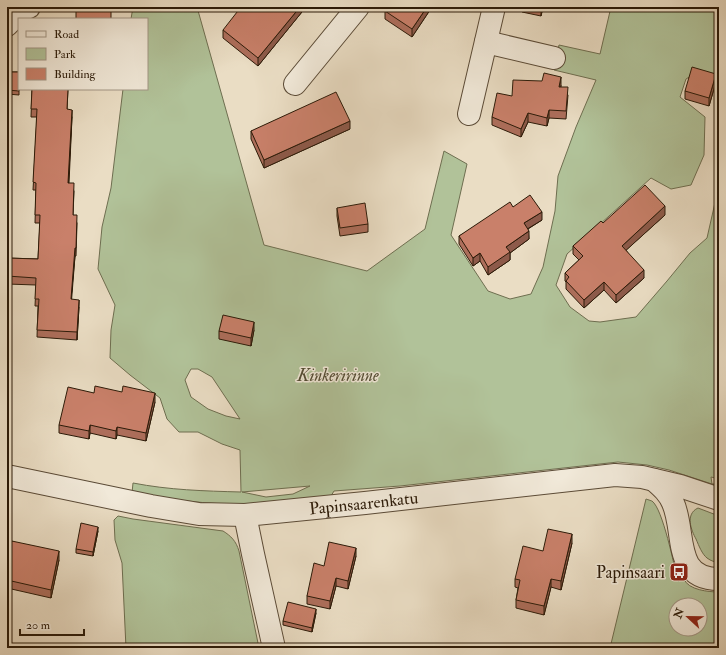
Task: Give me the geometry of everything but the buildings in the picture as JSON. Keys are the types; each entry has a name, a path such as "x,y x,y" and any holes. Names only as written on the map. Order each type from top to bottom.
{"street":[{"path":"295,84 358,7"},
{"path":"469,114 494,7"},
{"path":"486,42 554,58"},
{"name":"Papinsaarenkatu","path":"7,476 151,506 199,514 245,515 615,475 642,477 680,486 719,499"},
{"path":"654,480 666,491 673,504 678,519 682,548 689,566 699,575 708,579 719,579"},
{"path":"245,515 274,648"}],"green space":[{"name":"Kinkeririnne","path":"133,7 197,7 264,245 367,271 425,229 444,151 467,164 451,235 488,291 510,299 531,294 543,267 555,211 558,176 576,127 596,80 554,70 559,45 600,54 611,7 719,7 719,77 696,73 686,79 680,97 705,117 704,155 691,185 671,189 651,178 567,254 556,285 570,307 589,321 600,322 636,317 690,253 707,238 719,185 719,479 711,477 712,484 669,470 647,465 618,462 400,486 334,491 331,496 288,501 231,504 203,503 132,493 133,483 173,489 241,492 240,450 222,444 198,432 179,432 167,419 160,398 110,358 111,330 115,305 98,269 102,227 111,188 123,90 148,90 148,18 131,18","holes":["191,369 198,369 212,377 240,419 226,416 208,409 191,397 185,380","310,486 293,494 266,497 242,492"]},
{"path":"712,484 719,484 719,488"},
{"path":"646,499 652,501 660,515 668,538 678,581 684,579 686,583 694,588 705,591 719,592 719,648 610,648"},
{"path":"698,508 719,516 719,563 708,559 705,556 692,531 690,518 694,511"},
{"path":"118,516 223,531 231,537 239,551 259,648 126,648 122,563 115,540 114,520"}],"place":[{"name":"Papinsaari","path":"679,572"}]}
